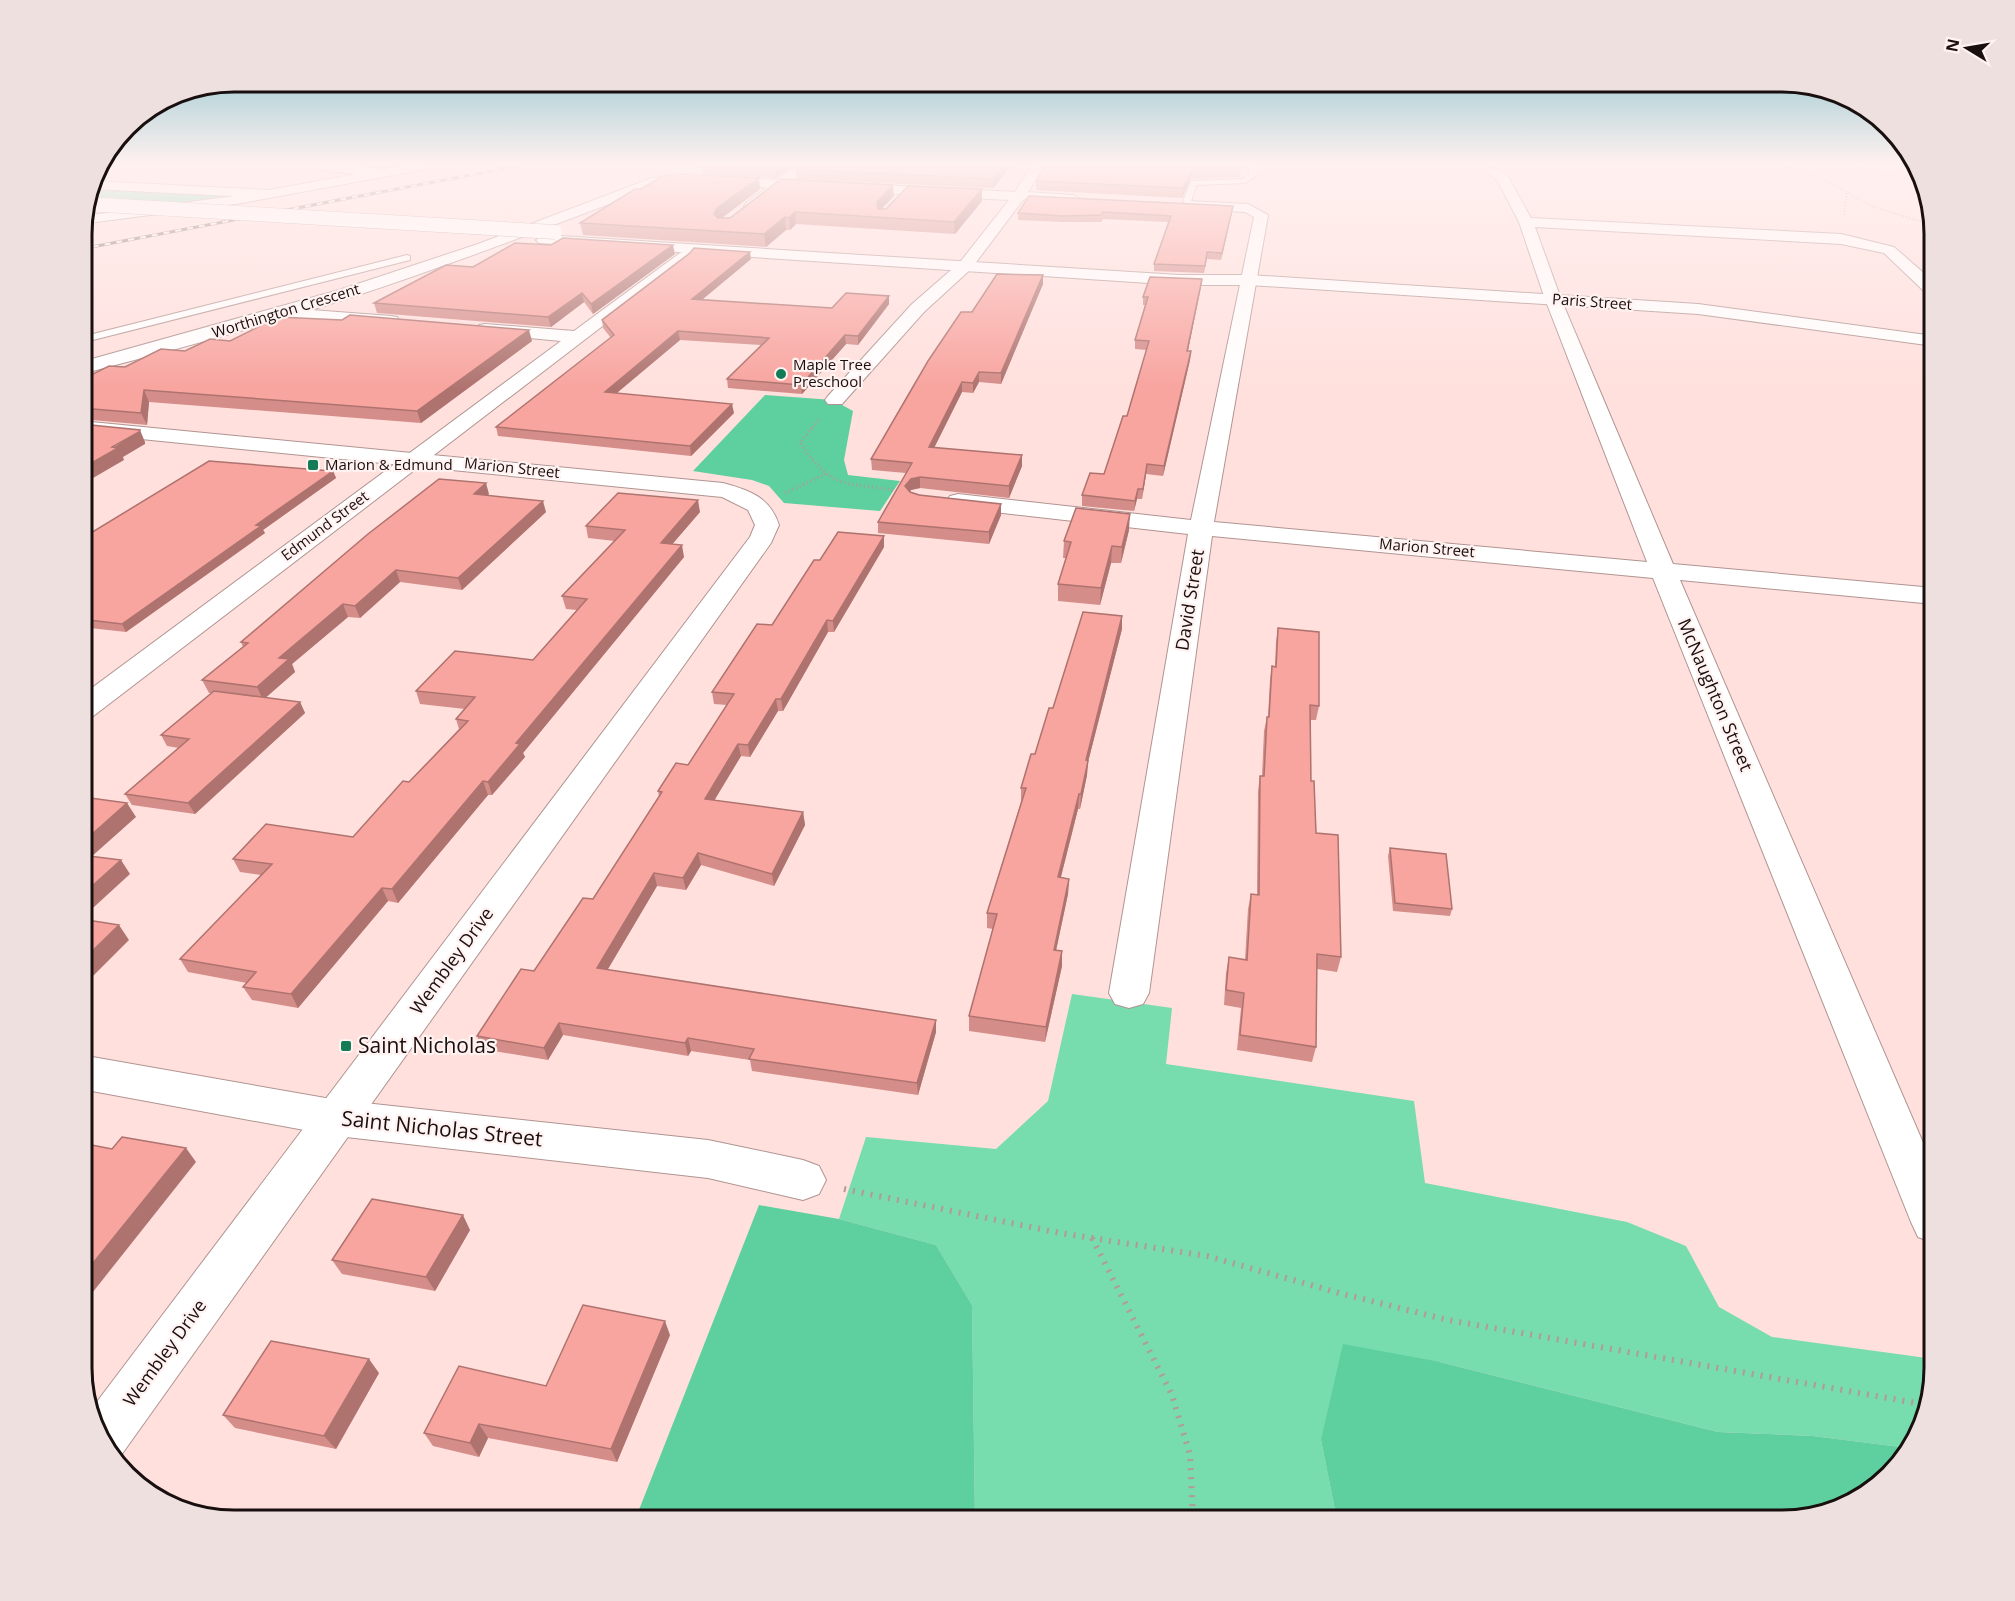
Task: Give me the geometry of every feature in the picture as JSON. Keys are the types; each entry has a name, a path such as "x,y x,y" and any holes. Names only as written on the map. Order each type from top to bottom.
{"street":[{"name":"Worthington Crescent","path":"92,365 285,313 501,240"},
{"name":"Paris Street","path":"612,240 970,261 1179,280 1249,280 1698,309 1824,324 1924,339"},
{"path":"835,400 918,308 970,261 986,240"},
{"name":"David Street","path":"1129,993 1201,528 1256,240"},
{"name":"McNaughton Street","path":"1532,240 1552,299 1924,1198"},
{"path":"1835,240 1870,244 1889,250 1924,276"},
{"name":"Edmund Street","path":"92,703 686,256"},
{"path":"285,313 410,323"},
{"path":"468,328 578,337"},
{"name":"Marion Street","path":"92,428 723,490 770,500"},
{"name":"Marion Street","path":"920,497 1201,528 1924,595"},
{"name":"Wembley Drive","path":"107,1432 762,538 767,525 770,500"},
{"name":"Saint Nicholas Street","path":"92,1074 338,1118 708,1159 803,1180"}],"lane":[{"path":"92,337 407,258"}],"path":[{"path":"807,432 800,443 810,457 845,484 891,490 920,497"},
{"path":"770,500 828,473"},
{"path":"803,1180 922,1207 1091,1238 1207,1256 1342,1294 1448,1320 1919,1404"},
{"path":"1091,1238 1172,1395 1190,1455 1193,1510"}],"green space":[{"path":"765,395 833,400 853,411 844,460 848,475 900,481 880,511 784,503 769,486 752,480 693,471"},
{"path":"1072,994 1172,1008 1166,1064 1414,1101 1425,1183 1627,1222 1686,1246 1719,1307 1772,1337 1924,1358 1921,1395 1913,1422 1899,1447 1813,1436 1718,1432 1440,1362 1321,1440 1335,1510 975,1510 972,1305 936,1245 839,1219 866,1137 996,1149 1048,1101"},
{"path":"759,1205 839,1219 936,1245 972,1305 975,1510 639,1510"},
{"path":"1343,1344 1440,1362 1718,1432 1813,1436 1899,1447 1875,1474 1853,1491 1809,1507 1782,1510 1335,1510 1321,1440"}],"building":[{"path":"560,240 590,240 673,245 591,304 582,293 548,317 374,303 446,265 473,267 515,243 551,245"},
{"path":"1163,240 1225,240 1222,253 1207,252 1205,266 1154,264"},
{"path":"694,248 750,252 692,299 832,308 846,293 889,296 858,336 845,335 801,385 727,379 769,338 678,331 605,392 732,404 690,446 496,427 614,335 602,320"},
{"path":"997,274 1043,275 1001,373 979,372 973,383 962,382 929,447 1022,455 1009,486 920,477 911,479 905,486 910,492 919,495 1001,504 989,532 878,522 912,463 871,459 928,361 961,312 972,312"},
{"path":"1150,277 1202,279 1187,351 1191,351 1164,466 1147,464 1143,489 1138,489 1135,501 1082,495 1090,473 1104,474 1123,416 1127,416 1149,341 1135,340 1148,297 1143,297"},
{"path":"350,315 529,330 417,411 144,390 141,413 92,409 92,374 109,366 125,367 161,349 185,351 210,339 230,341 278,317 342,320"},
{"path":"92,425 140,430 112,447 118,448 92,463"},
{"path":"209,461 333,471 256,525 261,526 122,624 92,620 92,532"},
{"path":"439,479 486,483 474,494 543,501 458,578 396,570 355,606 343,604 279,658 289,659 257,687 202,680 248,643 241,642 368,534"},
{"path":"618,493 698,500 661,543 682,545 516,743 520,744 488,782 483,781 392,889 382,888 291,994 243,987 256,972 180,959 272,864 233,859 266,824 353,837 403,781 409,782 468,721 456,719 475,697 416,691 455,651 533,660 587,599 562,596 625,530 586,526"},
{"path":"1076,508 1130,514 1122,547 1112,546 1101,588 1058,584 1071,542 1064,541"},
{"path":"838,532 884,536 833,621 827,620 781,699 776,699 748,745 738,744 705,799 803,812 772,874 698,853 683,878 654,873 597,968 936,1020 917,1083 749,1059 754,1049 688,1038 685,1043 559,1023 544,1048 477,1036 521,969 534,971 583,898 593,899 662,792 658,791 676,763 688,765 734,694 712,692 757,624 772,625 814,560 820,560"},
{"path":"1083,612 1122,616 1086,760 1088,761 1081,794 1079,794 1058,877 1069,879 1054,950 1062,951 1046,1027 969,1016 997,914 987,913 1026,788 1021,788 1031,754 1035,754 1049,708 1053,708"},
{"path":"1278,628 1319,632 1319,706 1310,705 1311,781 1314,781 1316,833 1338,835 1341,957 1317,954 1316,1047 1240,1035 1244,993 1226,990 1229,957 1247,960 1251,894 1259,895 1260,776 1264,776 1267,717 1269,717 1272,666 1276,667"},
{"path":"214,691 300,702 188,803 125,794 189,739 161,735"},
{"path":"92,798 127,803 92,834"},
{"path":"1390,848 1446,854 1452,909 1395,903"},
{"path":"92,856 121,860 92,886"},
{"path":"92,921 119,925 92,951"},
{"path":"122,1137 186,1148 92,1264 92,1145 112,1149"},
{"path":"372,1199 463,1215 426,1277 332,1260"},
{"path":"583,1305 665,1321 611,1449 479,1424 470,1443 424,1433 459,1366 546,1386"},
{"path":"271,1341 369,1359 324,1436 223,1415"}],"railway":[{"path":"92,247 130,240"}],"place":[{"name":"Maple Tree Preschool","path":"781,374"},
{"name":"Marion & Edmund","path":"313,465"},
{"name":"Saint Nicholas","path":"346,1046"}]}
